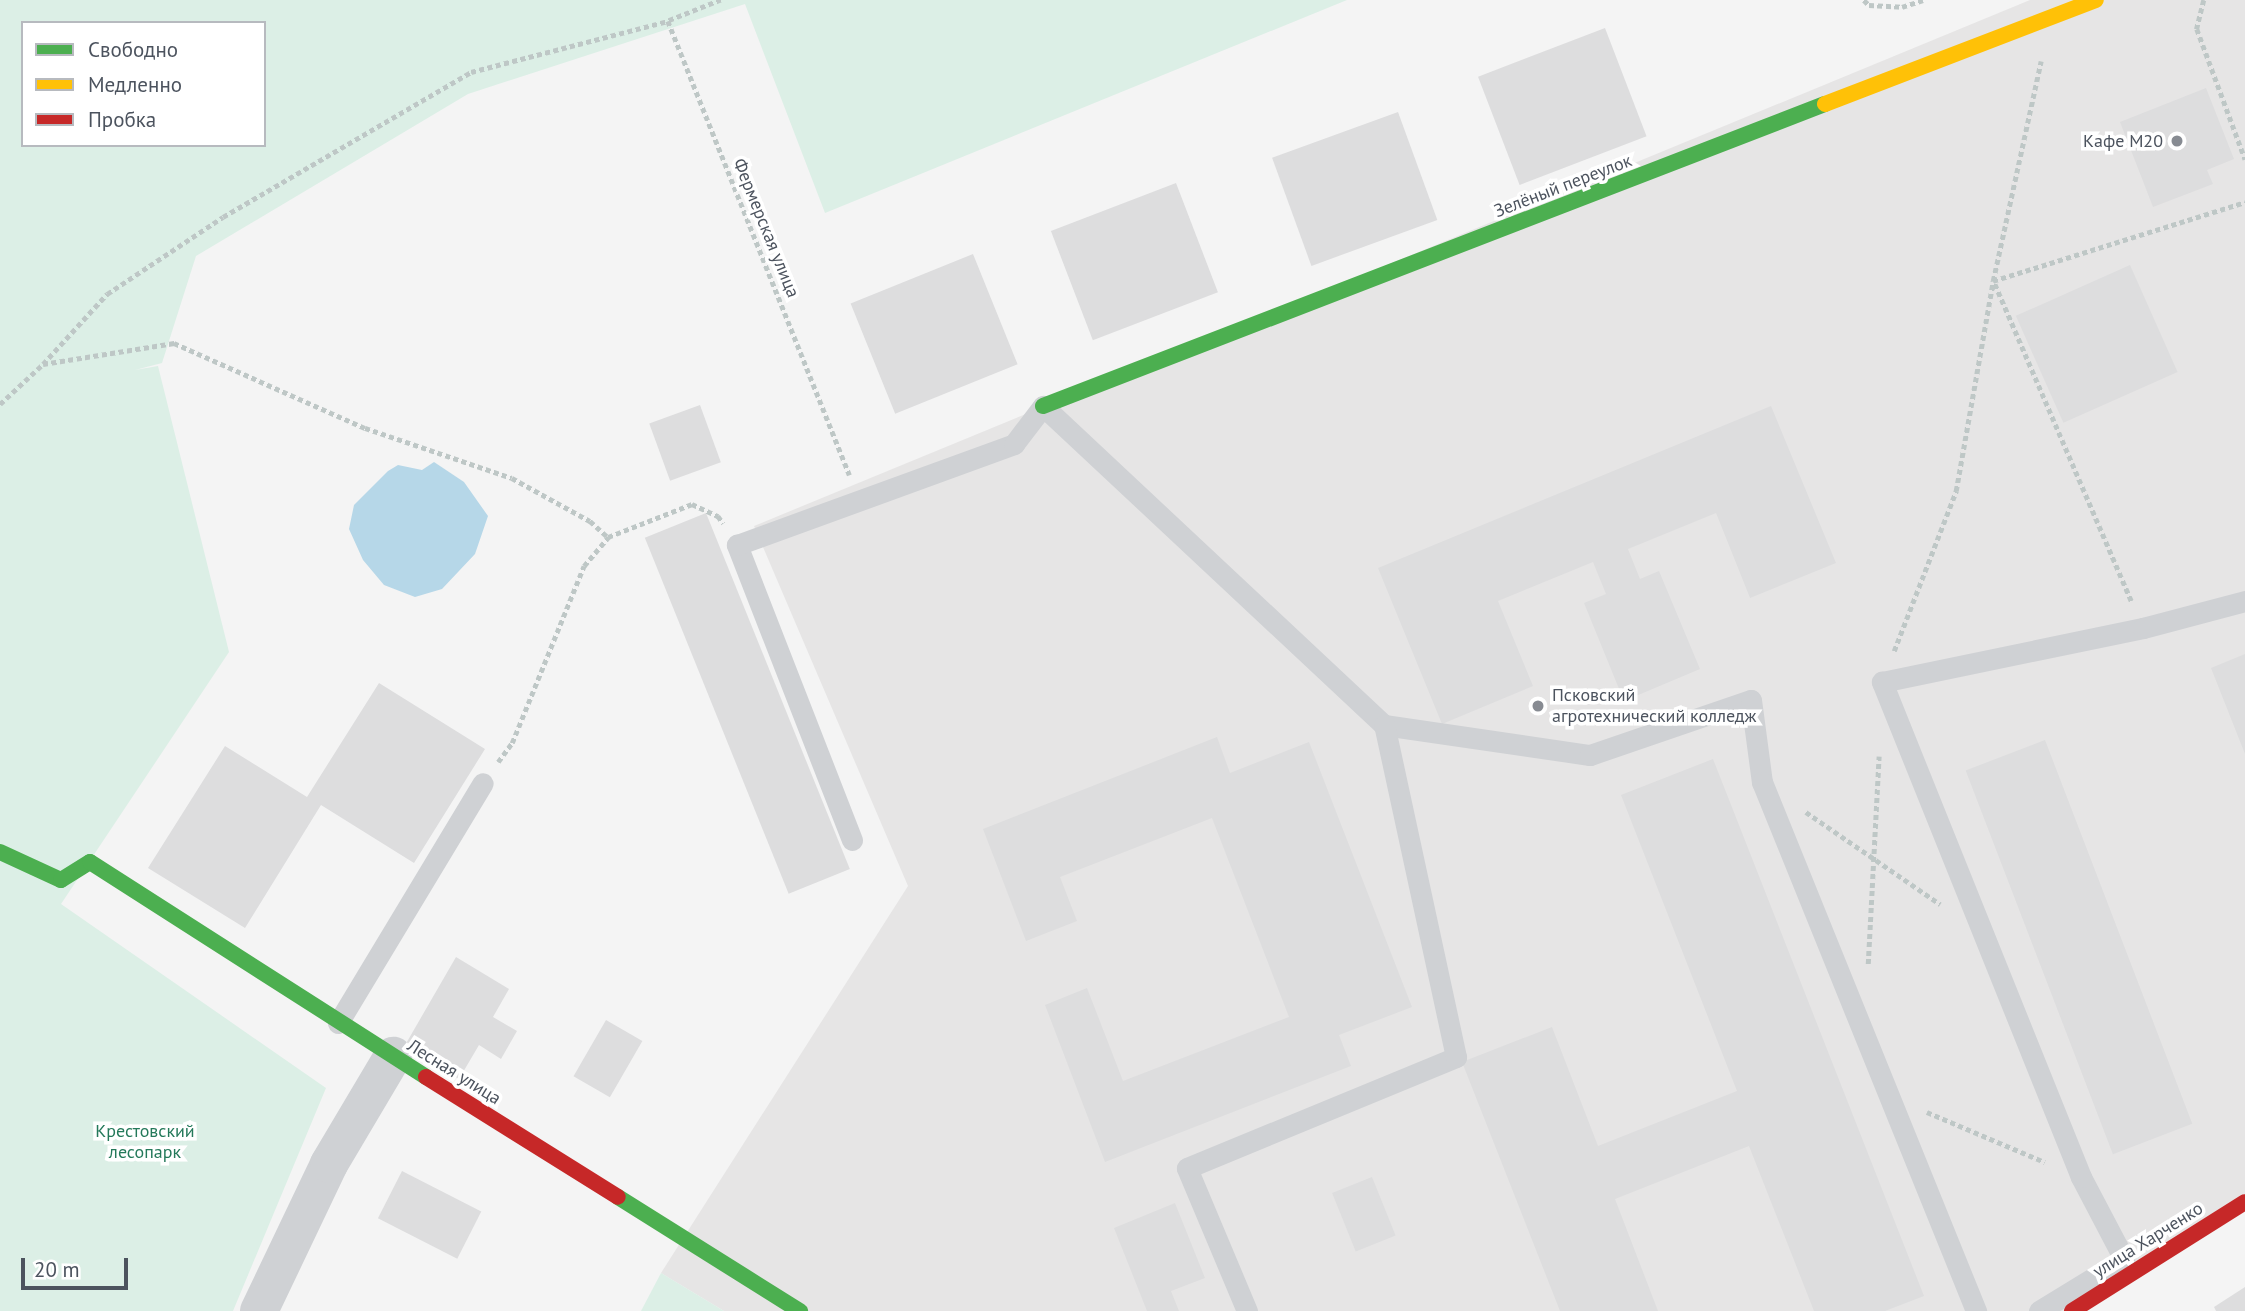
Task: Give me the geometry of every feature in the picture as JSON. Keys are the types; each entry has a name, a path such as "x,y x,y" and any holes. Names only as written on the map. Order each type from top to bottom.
{"street":[{"name":"Зелёный переулок","path":"1043,407 2096,0"},
{"name":"Лесная улица","path":"0,852 61,880 90,862 338,1023 800,1311"},
{"path":"259,1311 329,1164 393,1056"},
{"name":"улица Харченко","path":"2072,1311 2245,1202"}],"lane":[{"path":"852,840 737,545 1014,444 1043,407 1384,725 1590,755 1751,700 1762,782 1976,1311"},
{"path":"2039,1311 2124,1259 2081,1177 1882,682 2143,628 2245,601"},
{"path":"1247,1311 1187,1168 1456,1057 1384,725"},
{"path":"338,1023 483,783"}],"path":[{"path":"0,404 43,364 107,294 223,217 471,72 668,20 721,0"},
{"path":"1864,0 1869,5 1902,7 1923,0"},
{"path":"2204,0 2197,29 2245,159"},
{"path":"1882,682 1956,491 1993,281 2050,19"},
{"name":"Фермерская улица","path":"668,20 859,499"},
{"path":"1993,281 2245,202"},
{"path":"1993,281 2143,628"},
{"path":"43,364 174,343 365,428 512,478 590,521 608,537"},
{"path":"483,783 512,743 584,566 608,537 692,504 718,516 737,545"},
{"path":"1868,968 1879,750"},
{"path":"1762,782 1986,937"},
{"path":"1891,1097 2081,1177"}],"shaded area":[{"name":"Псковский агротехнический колледж","path":"2030,0 2245,0 2245,1198 2069,1311 724,1311 661,1273 908,886 754,526"}],"green space":[{"name":"Крестовский лесопарк","path":"0,0 1347,0 825,213 745,4 468,94 196,256 162,363 135,370 158,366 229,652 61,904 326,1088 233,1311 0,1311"},
{"path":"661,1273 724,1311 641,1311"}],"water":[{"path":"434,462 464,482 488,516 475,554 442,589 415,597 384,585 363,560 349,529 354,505 388,471 398,465 422,470"}],"building":[{"path":"1605,28 1647,136 1520,185 1478,77"},
{"name":"Кафе М20","path":"2206,88 2234,159 2207,170 2213,184 2153,207 2120,122"},
{"path":"1398,112 1437,220 1311,266 1272,158"},
{"path":"1176,183 1218,292 1093,340 1051,231"},
{"path":"973,254 1018,364 895,414 851,303"},
{"path":"2130,265 2178,372 2063,423 2016,316"},
{"path":"700,405 721,462 670,481 649,423"},
{"path":"1771,406 1836,563 1750,598 1716,513 1628,549 1640,579 1659,571 1700,669 1624,701 1584,603 1606,594 1593,562 1498,601 1533,686 1442,724 1378,568"},
{"path":"706,513 850,869 789,894 645,538"},
{"path":"2245,654 2245,754 2211,668"},
{"path":"379,683 485,749 414,863 321,805 245,928 148,868 225,746 307,797"},
{"path":"1217,737 1230,773 1309,742 1412,1007 1339,1035 1351,1066 1105,1162 1045,1005 1087,988 1123,1081 1289,1017 1212,818 1060,877 1077,921 1026,941 983,829"},
{"path":"2045,740 2192,1124 2113,1154 1966,770"},
{"name":"Псковский агротехнический колледж","path":"1713,759 1924,1296 1885,1311 1814,1311 1749,1146 1615,1199 1658,1311 1560,1311 1462,1062 1552,1027 1598,1146 1737,1091 1621,795"},
{"path":"456,957 509,989 493,1017 517,1031 501,1059 479,1045 459,1079 404,1047"},
{"path":"606,1020 642,1041 610,1097 574,1076"},
{"path":"402,1171 481,1211 457,1259 378,1218"},
{"path":"1372,1177 1396,1235 1356,1252 1332,1193"},
{"path":"1175,1203 1205,1278 1171,1291 1179,1311 1147,1311 1114,1228"},
{"path":"2245,1287 2245,1311 2216,1311 2214,1307"}],"traffic: fast":[{"path":"1043,406 1825,104"},
{"path":"0,852 61,880 90,862 426,1077"},
{"path":"618,1197 800,1311"}],"traffic: slow":[{"path":"1825,104 2096,0"}],"traffic: jam":[{"path":"426,1077 618,1197"},
{"path":"2072,1311 2245,1202"}],"place":[{"name":"Кафе М20","path":"2177,141"},
{"name":"Псковский агротехнический колледж","path":"1538,706"}]}
